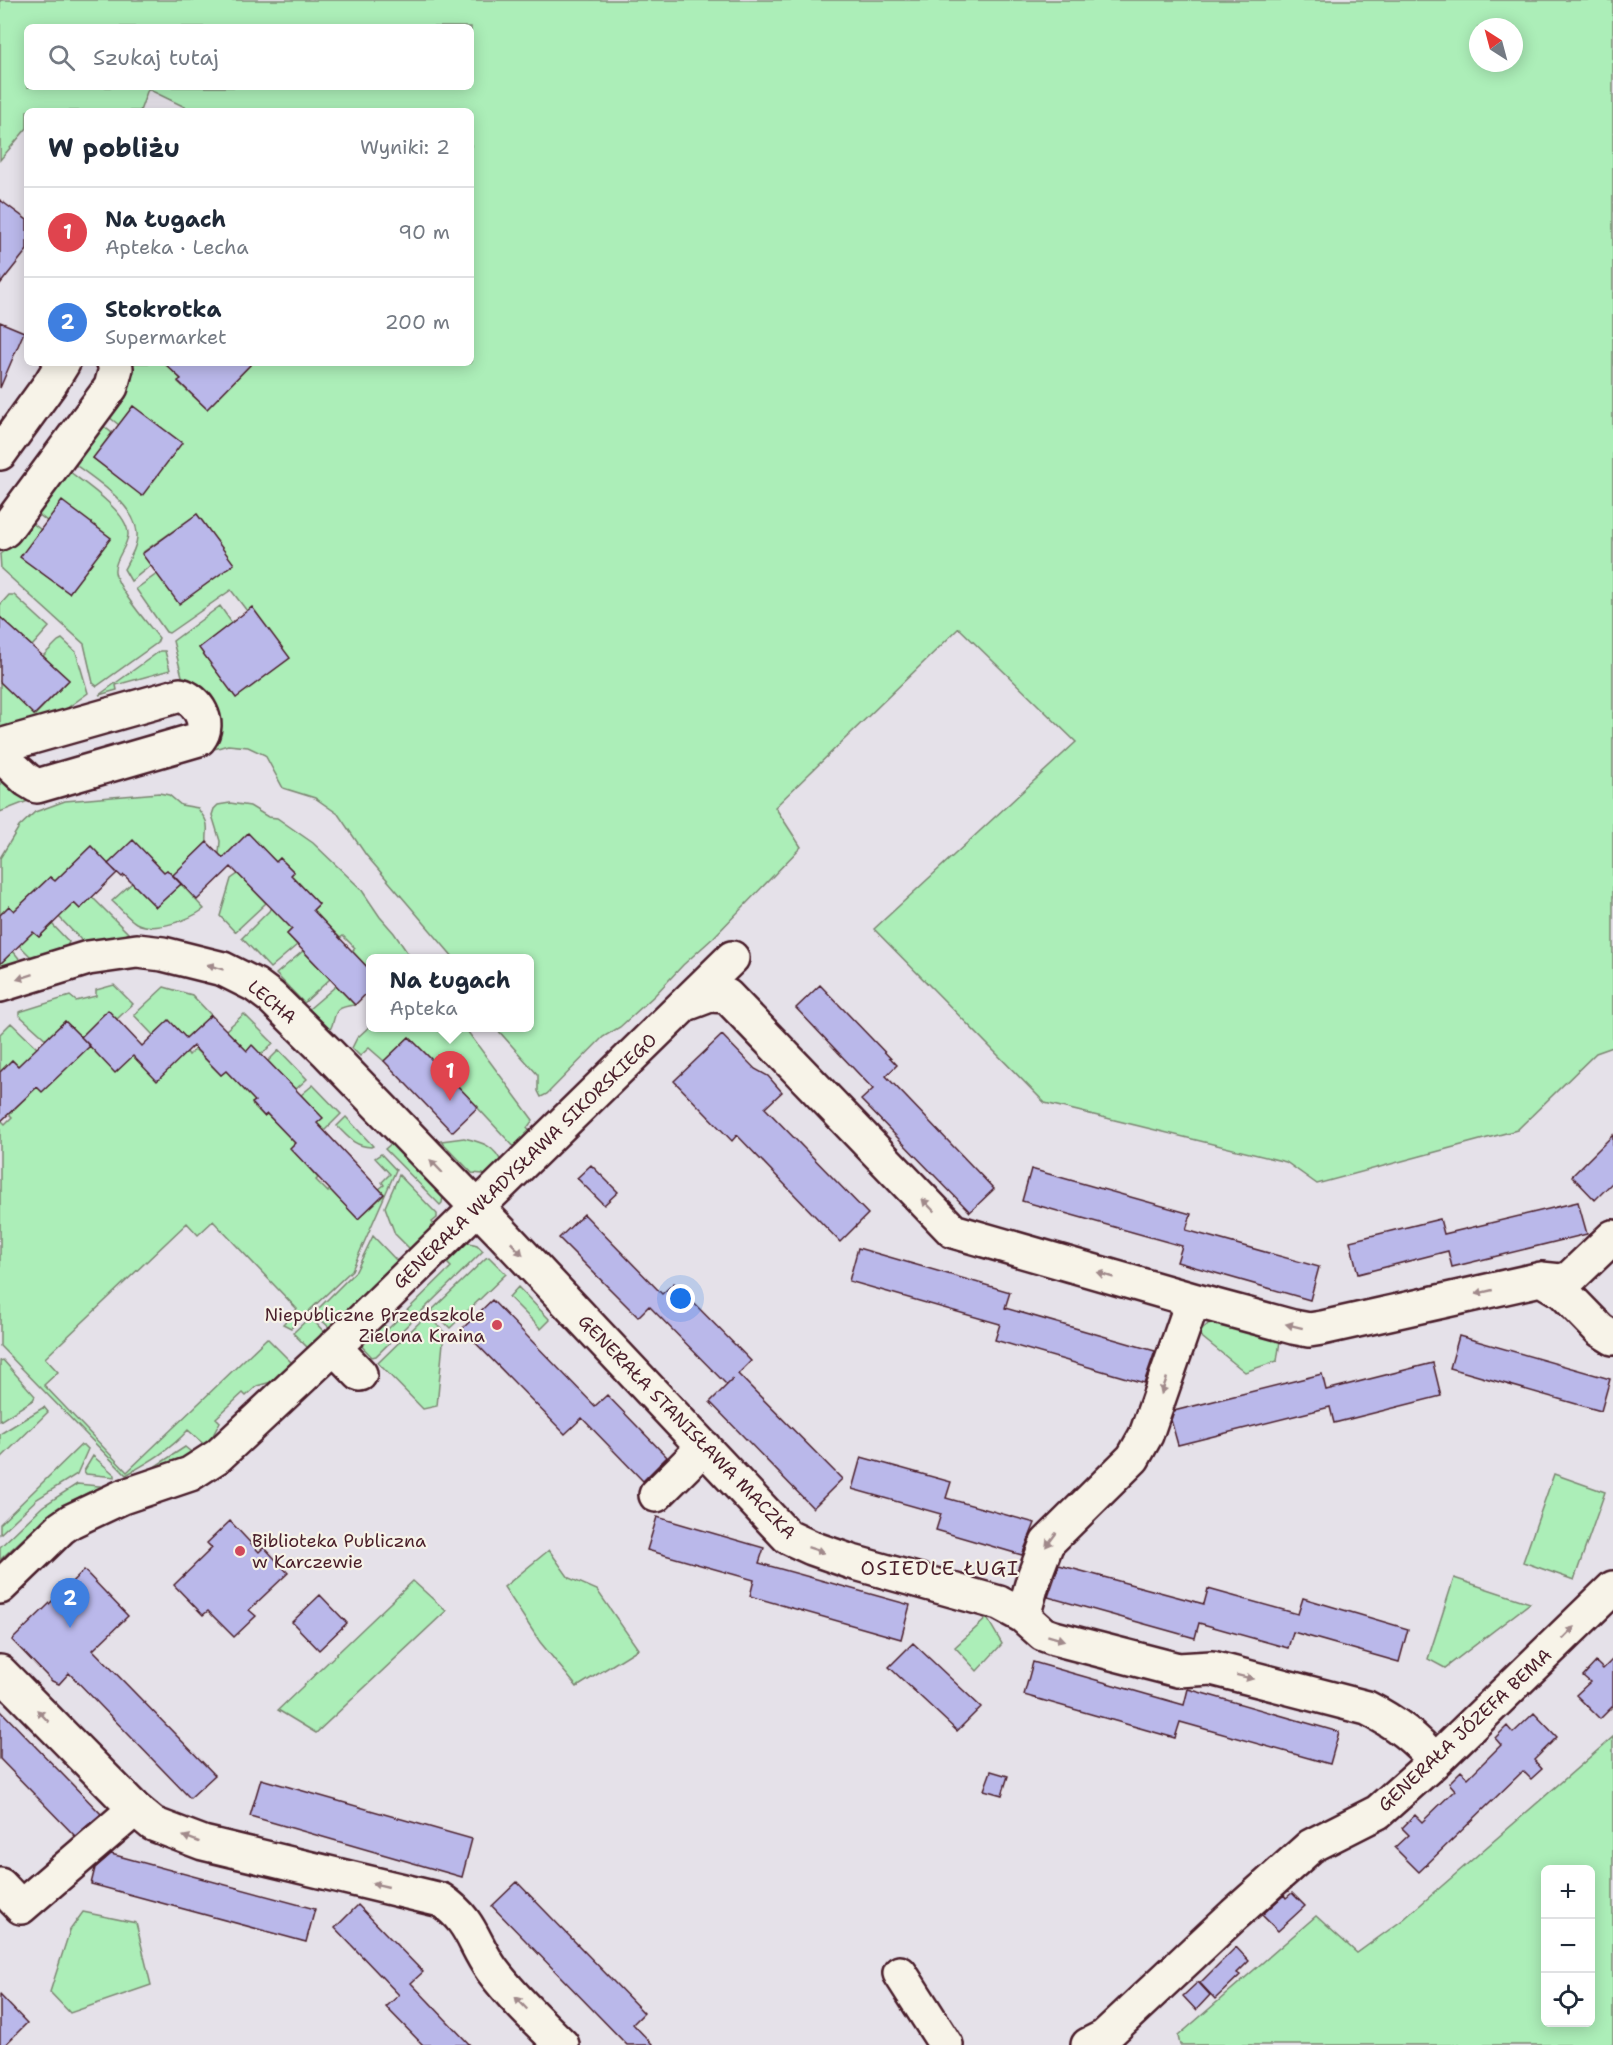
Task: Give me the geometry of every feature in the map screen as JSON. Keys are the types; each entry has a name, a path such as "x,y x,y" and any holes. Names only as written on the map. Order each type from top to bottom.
{"street":[{"path":"0,453 61,366"},
{"path":"0,533 5,530 111,387 115,366"},
{"path":"0,746 180,695 198,707 204,727 199,739 36,786 0,755"},
{"name":"LECHA","path":"0,985 70,962 107,954 137,951 163,954 237,975 271,998 320,1045 476,1208"},
{"name":"GENERAŁA WŁADYSŁAWA SIKORSKIEGO","path":"0,1587 71,1521 122,1497 190,1474 218,1456 323,1358 732,958"},
{"name":"GENERAŁA WŁADYSŁAWA SIKORSKIEGO","path":"686,1004 710,995 727,996 952,1232 1309,1330 1541,1280 1560,1281 1570,1278 1613,1237"},
{"name":"GENERAŁA STANISŁAWA MACZKA","path":"476,1208 788,1537 852,1562 999,1603 1023,1616 1043,1634 1053,1638 1178,1670 1212,1668 1367,1708 1402,1730 1435,1761"},
{"path":"1541,1280 1563,1292 1600,1330 1613,1338"},
{"path":"1023,1616 1047,1543 1132,1458 1146,1435 1193,1300"},
{"path":"323,1358 360,1374"},
{"path":"656,1495 704,1447"},
{"name":"GENERAŁA JÓZEFA BEMA","path":"1088,2045 1104,2037 1311,1846 1369,1819 1435,1761 1613,1588"},
{"path":"0,1672 135,1809 153,1824 203,1843 441,1900 456,1910 470,1928 491,1968 504,1985 562,2045"},
{"path":"0,1885 21,1907 135,1809"},
{"path":"900,1973 946,2045"}],"green space":[{"path":"0,0 1613,0 1613,1047 1596,1053 1517,1130 1317,1184 1286,1162 1045,1103 874,929 1076,742 959,628 775,807 801,847 655,995 620,1027 603,1037 547,1094 541,1097 538,1091 538,1075 500,1032 534,1032 534,954 451,954 366,855 338,814 315,798 283,788 265,755 248,747 228,745 193,755 184,684 173,641 220,606 232,623 199,648 236,697 247,611 231,590 169,633 166,632 136,589 157,574 233,564 197,514 142,553 151,565 131,581 124,569 136,542 135,523 113,494 74,464 102,425 112,433 93,458 142,495 181,443 133,406 119,425 104,413 123,366 174,366 171,369 181,379 178,382 207,409 249,366 474,366 474,108 187,108 150,90 474,90 474,24 24,24 24,90 148,90 141,108 24,108 24,132 0,160"},
{"path":"67,472 96,491 122,518 128,535 117,560 116,576 132,604 159,638 157,643 97,686 93,683 84,644 1,569 0,554 14,544 31,522 41,530 21,557 69,593 110,538 47,521 37,513"},
{"path":"9,595 14,595 49,627 32,646 0,617 0,605"},
{"path":"62,639 76,652 88,693 52,719 0,735 0,682 35,715 69,680 43,656"},
{"path":"160,651 165,651 170,670 116,685 117,690 99,695"},
{"path":"0,775 28,801 0,812"},
{"path":"159,793 169,795 181,805 198,808 207,823 207,842 173,876 167,870 164,872 108,864 91,846 55,881 50,877 14,911 9,906 0,915 0,858 19,827 35,812 65,801"},
{"path":"230,803 250,806 268,817 277,818 313,843 361,889 408,954 366,954 366,966 352,951 355,948 343,936 340,938 313,910 319,904 291,875 294,872 280,858 276,862 248,834 223,858 219,854 220,841 212,815 218,805"},
{"path":"238,874 266,903 235,932 220,916 231,879"},
{"path":"132,883 156,907 181,884 204,909 171,924 143,926 133,921 112,901"},
{"path":"92,897 129,934 128,936 84,943 59,917 74,903 80,909"},
{"path":"272,908 292,929 287,934 297,945 270,968 242,938"},
{"path":"52,924 69,942 67,946 32,958 19,945 33,932 39,937"},
{"path":"13,951 21,961 0,968 0,964"},
{"path":"303,951 330,979 304,1003 276,974"},
{"path":"114,985 133,1004 117,1019 108,1011 81,1037 65,1021 50,1035 49,1042 19,1015 19,1012 70,996 76,1001 96,996 96,990"},
{"path":"336,986 355,1005 338,1010 330,1030 309,1009"},
{"path":"164,987 192,995 211,1015 186,1038 169,1021 153,1035 134,1015"},
{"path":"244,1014 273,1043 261,1055 253,1046 247,1051 226,1030"},
{"path":"11,1023 40,1051 33,1052 18,1066 12,1060 0,1072 0,1034"},
{"path":"366,1030 366,1032 468,1032 533,1120 527,1128 532,1134 516,1149 450,1078 452,1074 440,1062 437,1065 409,1037 384,1061 369,1048 360,1056 352,1048 357,1038"},
{"path":"90,1046 133,1056 187,1052 189,1055 195,1049 221,1075 226,1071 255,1101 252,1104 264,1116 267,1114 295,1143 291,1148 318,1178 316,1180 328,1192 330,1189 358,1219 384,1195 379,1189 390,1174 375,1158 381,1154 396,1170 352,1270 291,1328 283,1324 297,1309 213,1221 198,1235 187,1223 45,1358 58,1372 44,1385 127,1472 267,1338 296,1367 282,1379 257,1386 246,1396 243,1393 216,1418 220,1422 210,1441 209,1449 188,1430 167,1450 126,1475 0,1346 0,1119 5,1124 12,1117 9,1114 37,1087"},
{"path":"279,1050 307,1079 295,1090 268,1061"},
{"path":"313,1085 341,1114 324,1131 317,1123 322,1118 301,1095"},
{"path":"346,1117 373,1146 356,1143 337,1126"},
{"path":"464,1138 487,1145 496,1152 502,1164 485,1179 483,1174 472,1173 441,1141"},
{"path":"393,1142 443,1196 440,1205 385,1149"},
{"path":"399,1175 437,1214 437,1218 432,1222 437,1228 411,1250 395,1234 385,1207"},
{"path":"373,1236 398,1262 398,1265 333,1331 314,1313 356,1271"},
{"path":"466,1242 477,1245 483,1251 376,1356 372,1357 355,1339 376,1317 388,1329 451,1267 445,1261"},
{"path":"489,1257 506,1274 450,1328 432,1310"},
{"path":"518,1287 550,1320 541,1329 509,1297"},
{"path":"427,1315 444,1332 437,1406 423,1409 378,1363"},
{"path":"310,1317 328,1336 314,1349 308,1348 293,1333"},
{"path":"1211,1321 1280,1341 1277,1361 1245,1372 1198,1334"},
{"path":"3,1360 35,1396 33,1400 0,1421 0,1361"},
{"path":"44,1407 48,1412 0,1459 0,1434"},
{"path":"81,1445 88,1449 77,1474 37,1499 0,1534 0,1524"},
{"path":"185,1447 196,1456 145,1473"},
{"path":"93,1456 115,1477 86,1474 84,1471"},
{"path":"1554,1474 1605,1492 1574,1580 1523,1562"},
{"path":"77,1484 121,1488 94,1500 89,1492 64,1506 0,1560 0,1547 43,1506"},
{"path":"549,1550 569,1578 597,1590 638,1649 577,1687 540,1642 504,1587"},
{"path":"1454,1578 1530,1603 1445,1668 1428,1659"},
{"path":"413,1581 446,1611 316,1733 278,1710"},
{"path":"987,1618 1002,1644 977,1671 955,1647"},
{"path":"1613,1737 1613,2045 1180,2045 1178,2036 1316,1916 1357,1953 1404,1919"},
{"path":"83,1912 136,1923 151,1985 70,2013 50,1992 70,1930"}],"building":[{"path":"0,200 24,218 24,254 0,284"},
{"path":"0,322 24,332 0,388"},
{"path":"167,366 249,366 207,409 178,381 181,379"},
{"path":"133,406 182,443 142,496 93,458"},
{"path":"62,501 111,538 69,593 20,557"},
{"path":"197,514 234,564 179,604 142,554"},
{"path":"252,607 290,658 236,698 199,648"},
{"path":"0,617 69,680 34,715 0,682"},
{"path":"248,833 276,862 280,858 294,872 291,875 319,904 313,910 366,966 366,994 355,1005 287,934 292,929 231,867 197,900 173,875 207,842 223,858"},
{"path":"133,840 164,872 167,870 181,884 156,907 124,875 122,877 108,864"},
{"path":"91,846 117,873 80,909 74,903 39,937 33,932 0,964 0,915 9,906 14,911 50,877 55,881"},
{"path":"820,985 897,1065 886,1076 994,1189 970,1212 861,1100 873,1089 796,1008"},
{"path":"108,1010 142,1046 169,1020 186,1038 211,1015 247,1051 252,1045 301,1095 323,1118 317,1123 384,1194 358,1219 290,1148 295,1143 267,1114 264,1116 252,1103 255,1101 226,1071 221,1075 193,1046 157,1081 133,1056 115,1073 81,1037"},
{"path":"65,1021 90,1046 42,1092 37,1087 0,1122 0,1072 12,1060 18,1066"},
{"path":"722,1035 755,1069 768,1076 782,1092 765,1108 868,1214 840,1242 737,1135 732,1141 674,1081"},
{"path":"409,1037 437,1065 440,1062 453,1075 450,1078 478,1107 452,1132 384,1061"},
{"path":"1613,1135 1613,1182 1595,1200 1572,1176"},
{"path":"591,1165 618,1192 604,1205 577,1178"},
{"path":"1031,1169 1191,1214 1186,1230 1319,1267 1310,1300 1177,1262 1182,1246 1022,1201"},
{"path":"1578,1202 1587,1234 1452,1267 1448,1251 1358,1274 1350,1241 1440,1219 1444,1234"},
{"path":"584,1214 662,1294 674,1283 751,1361 738,1374 842,1479 813,1508 710,1402 727,1385 649,1306 638,1317 559,1238"},
{"path":"858,1248 1010,1292 1005,1308 1155,1351 1144,1383 995,1340 1000,1324 849,1281"},
{"path":"492,1300 595,1406 607,1395 667,1457 643,1481 582,1418 565,1434 462,1329"},
{"path":"1459,1336 1610,1379 1601,1411 1450,1368"},
{"path":"1433,1363 1441,1396 1334,1423 1330,1407 1178,1445 1171,1420 1174,1411 1322,1374 1326,1390"},
{"path":"861,1457 951,1482 946,1498 1035,1523 1022,1555 936,1530 941,1514 852,1489"},
{"path":"657,1517 764,1548 759,1563 910,1605 901,1639 750,1596 754,1580 647,1550"},
{"path":"230,1521 259,1552 264,1547 288,1573 249,1610 256,1616 234,1637 208,1611 203,1615 174,1585 212,1548 207,1543"},
{"path":"1059,1565 1204,1604 1208,1589 1298,1614 1303,1598 1408,1629 1399,1662 1293,1632 1288,1648 1199,1623 1195,1638 1048,1597"},
{"path":"84,1570 128,1616 93,1650 215,1775 190,1798 69,1673 59,1684 52,1681 12,1640"},
{"path":"320,1595 347,1623 319,1650 292,1622"},
{"path":"913,1643 981,1707 957,1731 889,1667"},
{"path":"1613,1659 1613,1706 1600,1719 1576,1695 1590,1682 1583,1676 1596,1662 1603,1669"},
{"path":"1033,1662 1184,1705 1188,1689 1339,1732 1330,1764 1180,1722 1175,1738 1024,1695"},
{"path":"0,1710 101,1814 75,1836 0,1759"},
{"path":"1534,1713 1557,1737 1534,1760 1542,1769 1531,1779 1523,1771 1419,1872 1395,1848 1409,1835 1402,1828 1415,1815 1422,1822 1455,1790 1449,1783 1461,1771 1468,1778 1501,1745 1495,1738 1507,1726 1513,1733"},
{"path":"991,1771 1008,1776 1002,1795 984,1790"},
{"path":"261,1779 472,1839 462,1877 250,1816"},
{"path":"111,1854 315,1909 306,1942 91,1884 95,1868"},
{"path":"517,1882 644,2013 633,2024 653,2045 627,2045 492,1906"},
{"path":"1292,1893 1305,1906 1278,1931 1262,1915 1284,1895 1286,1898"},
{"path":"358,1905 423,1972 411,1983 470,2045 423,2045 386,2007 399,1995 335,1928"},
{"path":"1236,1947 1249,1961 1237,1973 1240,1975 1215,1999 1200,1983"},
{"path":"1198,1982 1210,1995 1196,2010 1183,1996"},
{"path":"0,1995 27,2023 5,2045 0,2045"}],"place":[{"name":"Na Ługach","path":"450,1101"},
{"name":"Niepubliczne Przedszkole Zielona Kraina","path":"497,1325"},
{"name":"Biblioteka Publiczna w Karczewie","path":"240,1551"},
{"name":"Stokrotka","path":"70,1628"}],"district":[{"name":"OSIEDLE ŁUGI","path":"940,1568"}]}
